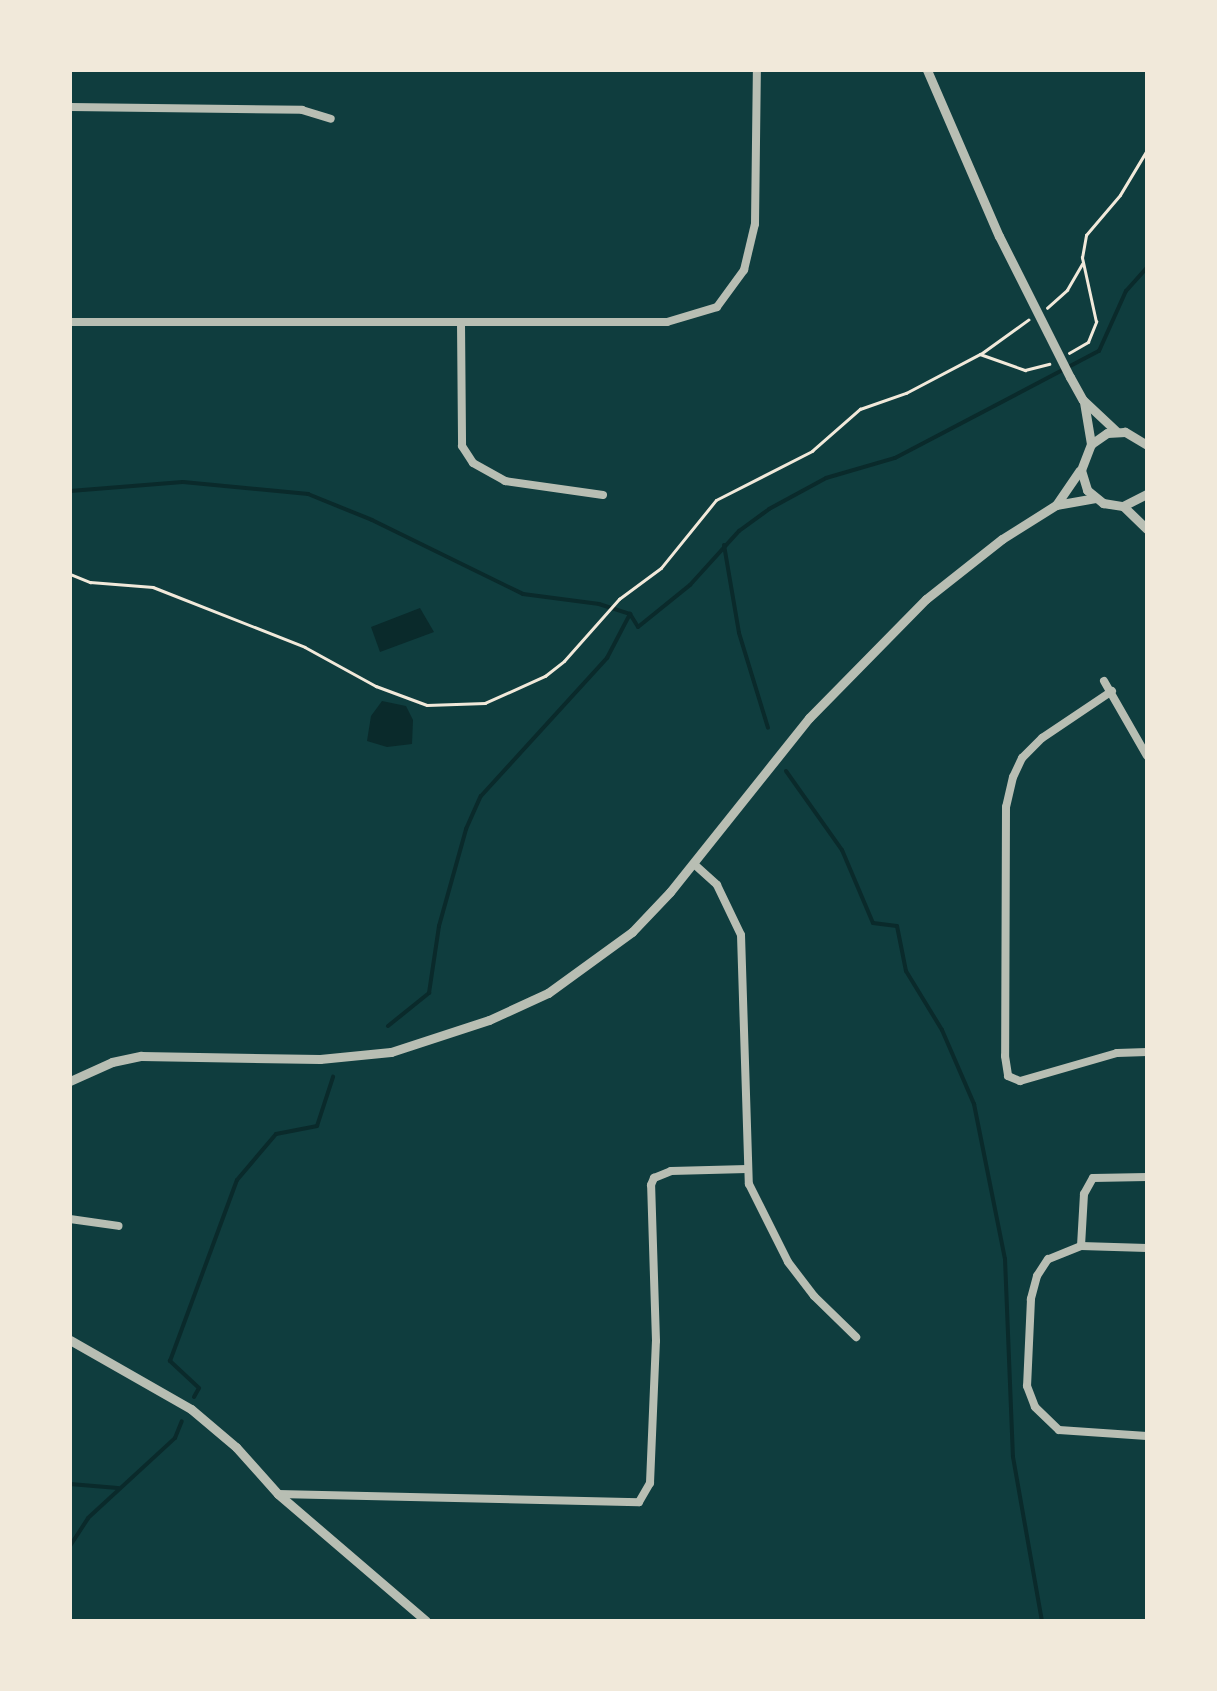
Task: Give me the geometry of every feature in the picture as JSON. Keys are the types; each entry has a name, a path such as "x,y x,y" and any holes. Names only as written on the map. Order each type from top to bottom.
{"street":[{"path":"70,322 667,322 718,307 744,270 755,224 757,70"},
{"path":"927,70 991,219 1070,377 1084,400 1116,431 1145,440"},
{"path":"70,106 302,110 331,119"},
{"path":"461,324 462,446 473,463 506,481 604,495"},
{"path":"70,1081 112,1062 141,1056 320,1059 391,1052 430,1042 548,993 632,932 694,864 809,718 885,636 971,563 1056,505 1081,470 1090,444 1084,400"},
{"path":"1090,444 1116,431"},
{"path":"1081,470 1095,498"},
{"path":"1123,506 1147,494"},
{"path":"1056,505 1095,498 1123,506 1147,529"},
{"path":"1104,681 1147,756"},
{"path":"1112,691 1042,738 1022,758 1013,777 1006,807 1005,1056 1008,1076 1020,1082 1117,1053 1147,1052"},
{"path":"694,864 717,885 741,936 747,1169 763,1218 788,1262 814,1296 856,1337"},
{"path":"278,1494 639,1502 650,1483 656,1342 651,1185 654,1178 671,1171 747,1169"},
{"path":"1081,1246 1084,1194 1093,1178 1102,1174 1147,1177"},
{"path":"70,1219 119,1226"},
{"path":"1147,1248 1081,1246 1048,1259 1036,1276 1031,1299 1027,1386 1035,1407 1059,1430 1147,1436"},
{"path":"70,1340 190,1409 236,1447 278,1494 426,1621"}],"path":[{"path":"70,574 90,582 154,587 305,647 376,686 428,704 486,703 524,688 564,661 619,599 661,568 716,500 812,450 860,409 906,393 980,354 1035,370 1088,342 1096,322 1082,258 1086,235 1120,196 1147,150"}],"water":[{"path":"420,608 434,632 380,652 371,627"},
{"path":"382,701 406,706 413,720 412,744 387,747 367,741 371,716"}],"waterway":[{"path":"70,491 183,482 308,494 372,520 523,594 599,604 630,614 638,627 690,585 739,531 769,509 826,478 895,458 1099,351 1126,291 1147,268"},
{"path":"724,545 739,633 768,728"},
{"path":"388,1026 429,993 439,926 466,829 481,796 607,658 630,614"},
{"path":"786,771 842,850 873,923 897,926 906,971 942,1030 974,1104 1005,1259 1013,1457 1042,1621"},
{"path":"194,1397 199,1388 170,1361 237,1180 276,1134 317,1126 333,1077"},
{"path":"70,1546 88,1518 175,1438 182,1421"},
{"path":"70,1484 118,1488"}]}
